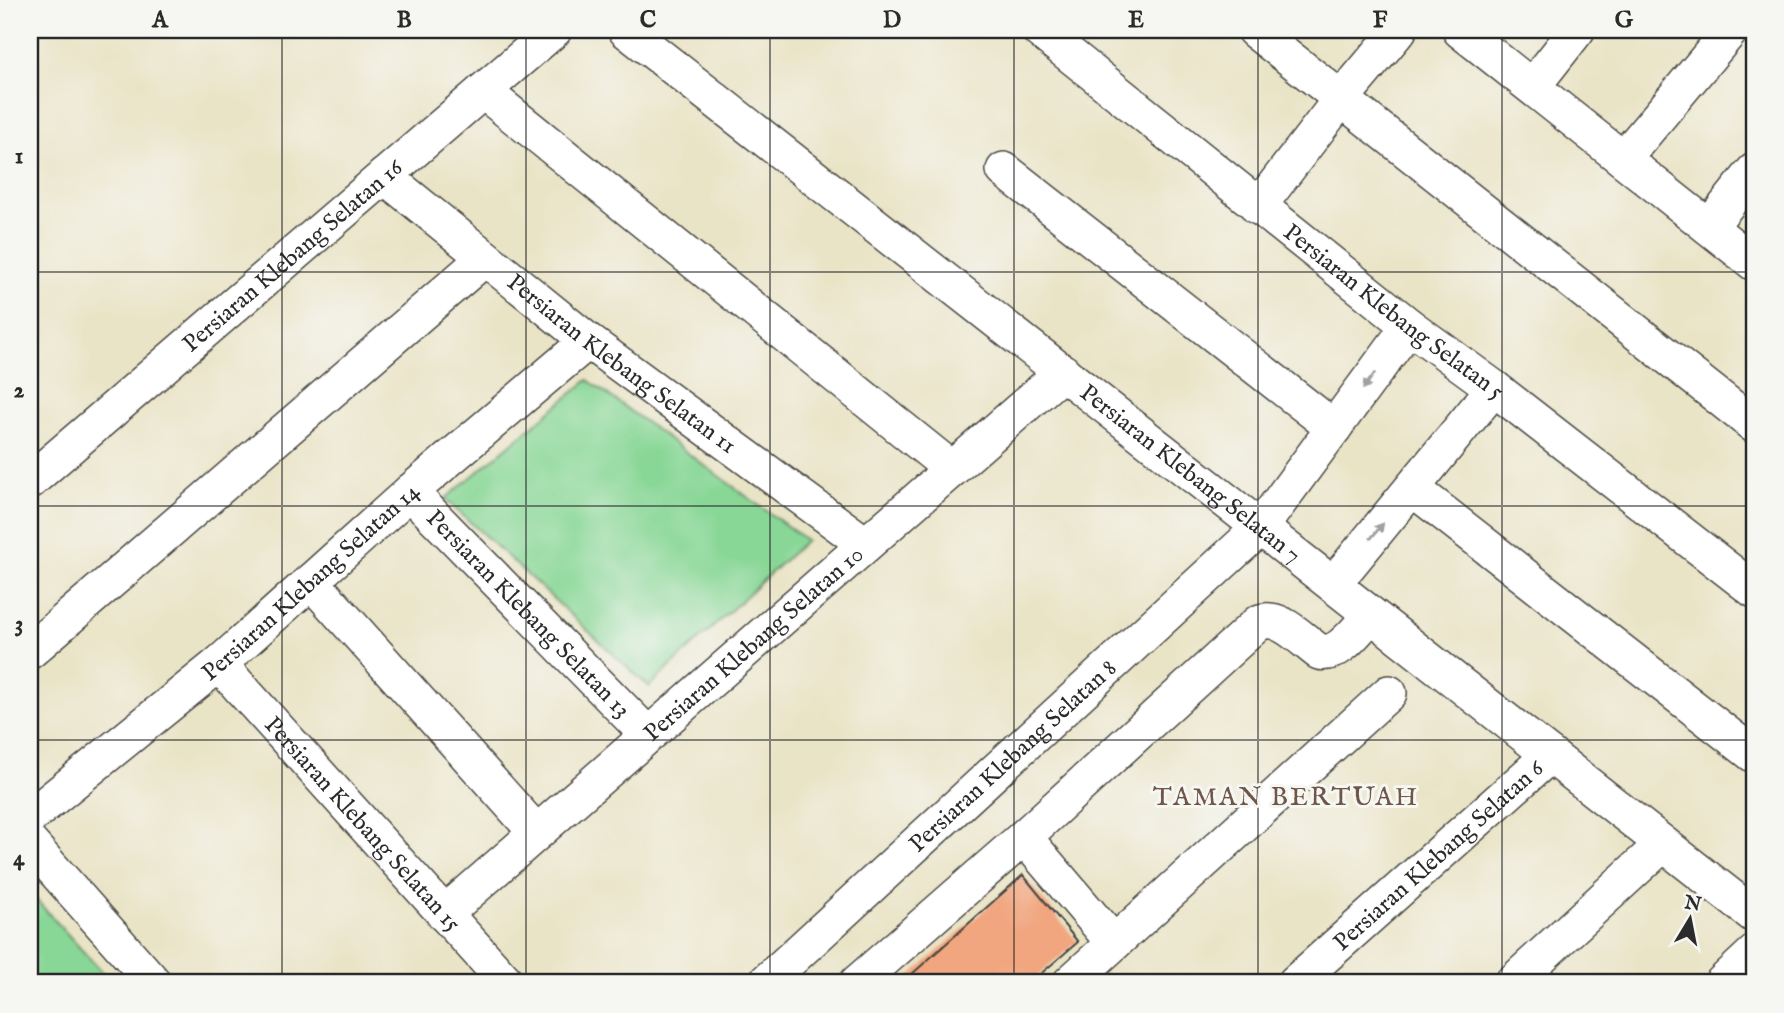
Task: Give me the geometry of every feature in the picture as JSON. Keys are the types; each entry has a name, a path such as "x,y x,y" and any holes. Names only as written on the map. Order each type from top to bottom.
{"street":[{"name":"Persiaran Klebang Selatan 16","path":"30,481 554,30"},
{"name":"Persiaran Klebang Selatan 7","path":"626,30 1754,915"},
{"name":"Persiaran Klebang Selatan 5","path":"1039,30 1409,326 1754,590"},
{"path":"1254,30 1754,425"},
{"path":"1258,207 1341,99 1399,30"},
{"path":"1460,30 1754,263"},
{"path":"1533,86 1577,30"},
{"path":"1623,159 1731,30"},
{"path":"483,91 952,468"},
{"path":"1004,170 1334,428"},
{"path":"1709,227 1754,171"},
{"name":"Persiaran Klebang Selatan 11","path":"384,176 587,341 865,544"},
{"path":"30,651 485,258"},
{"name":"Persiaran Klebang Selatan 8","path":"765,983 1260,528 1409,326"},
{"name":"Persiaran Klebang Selatan 14","path":"30,817 219,664 411,492 587,341"},
{"name":"Persiaran Klebang Selatan 10","path":"444,914 1063,372"},
{"path":"1334,583 1493,388"},
{"path":"1413,489 1754,755"},
{"name":"Persiaran Klebang Selatan 13","path":"411,492 647,734"},
{"path":"311,581 536,832"},
{"path":"856,983 1024,837 1258,623 1266,619 1279,623 1319,652 1325,653 1334,652 1371,615"},
{"name":"Persiaran Klebang Selatan 15","path":"219,664 508,983"},
{"path":"1070,983 1389,693"},
{"name":"Persiaran Klebang Selatan 6","path":"1295,983 1549,755"},
{"path":"1024,837 1114,943"},
{"path":"30,843 154,983"},
{"path":"1512,983 1663,844"},
{"path":"1722,983 1754,953"}],"green space":[{"path":"588,380 806,540 649,687 445,499"},
{"path":"30,893 112,983 30,983"}],"building":[{"path":"1023,875 1078,942 1030,983 902,983"}],"district":[{"name":"TAMAN BERTUAH","path":"1286,796"}]}
